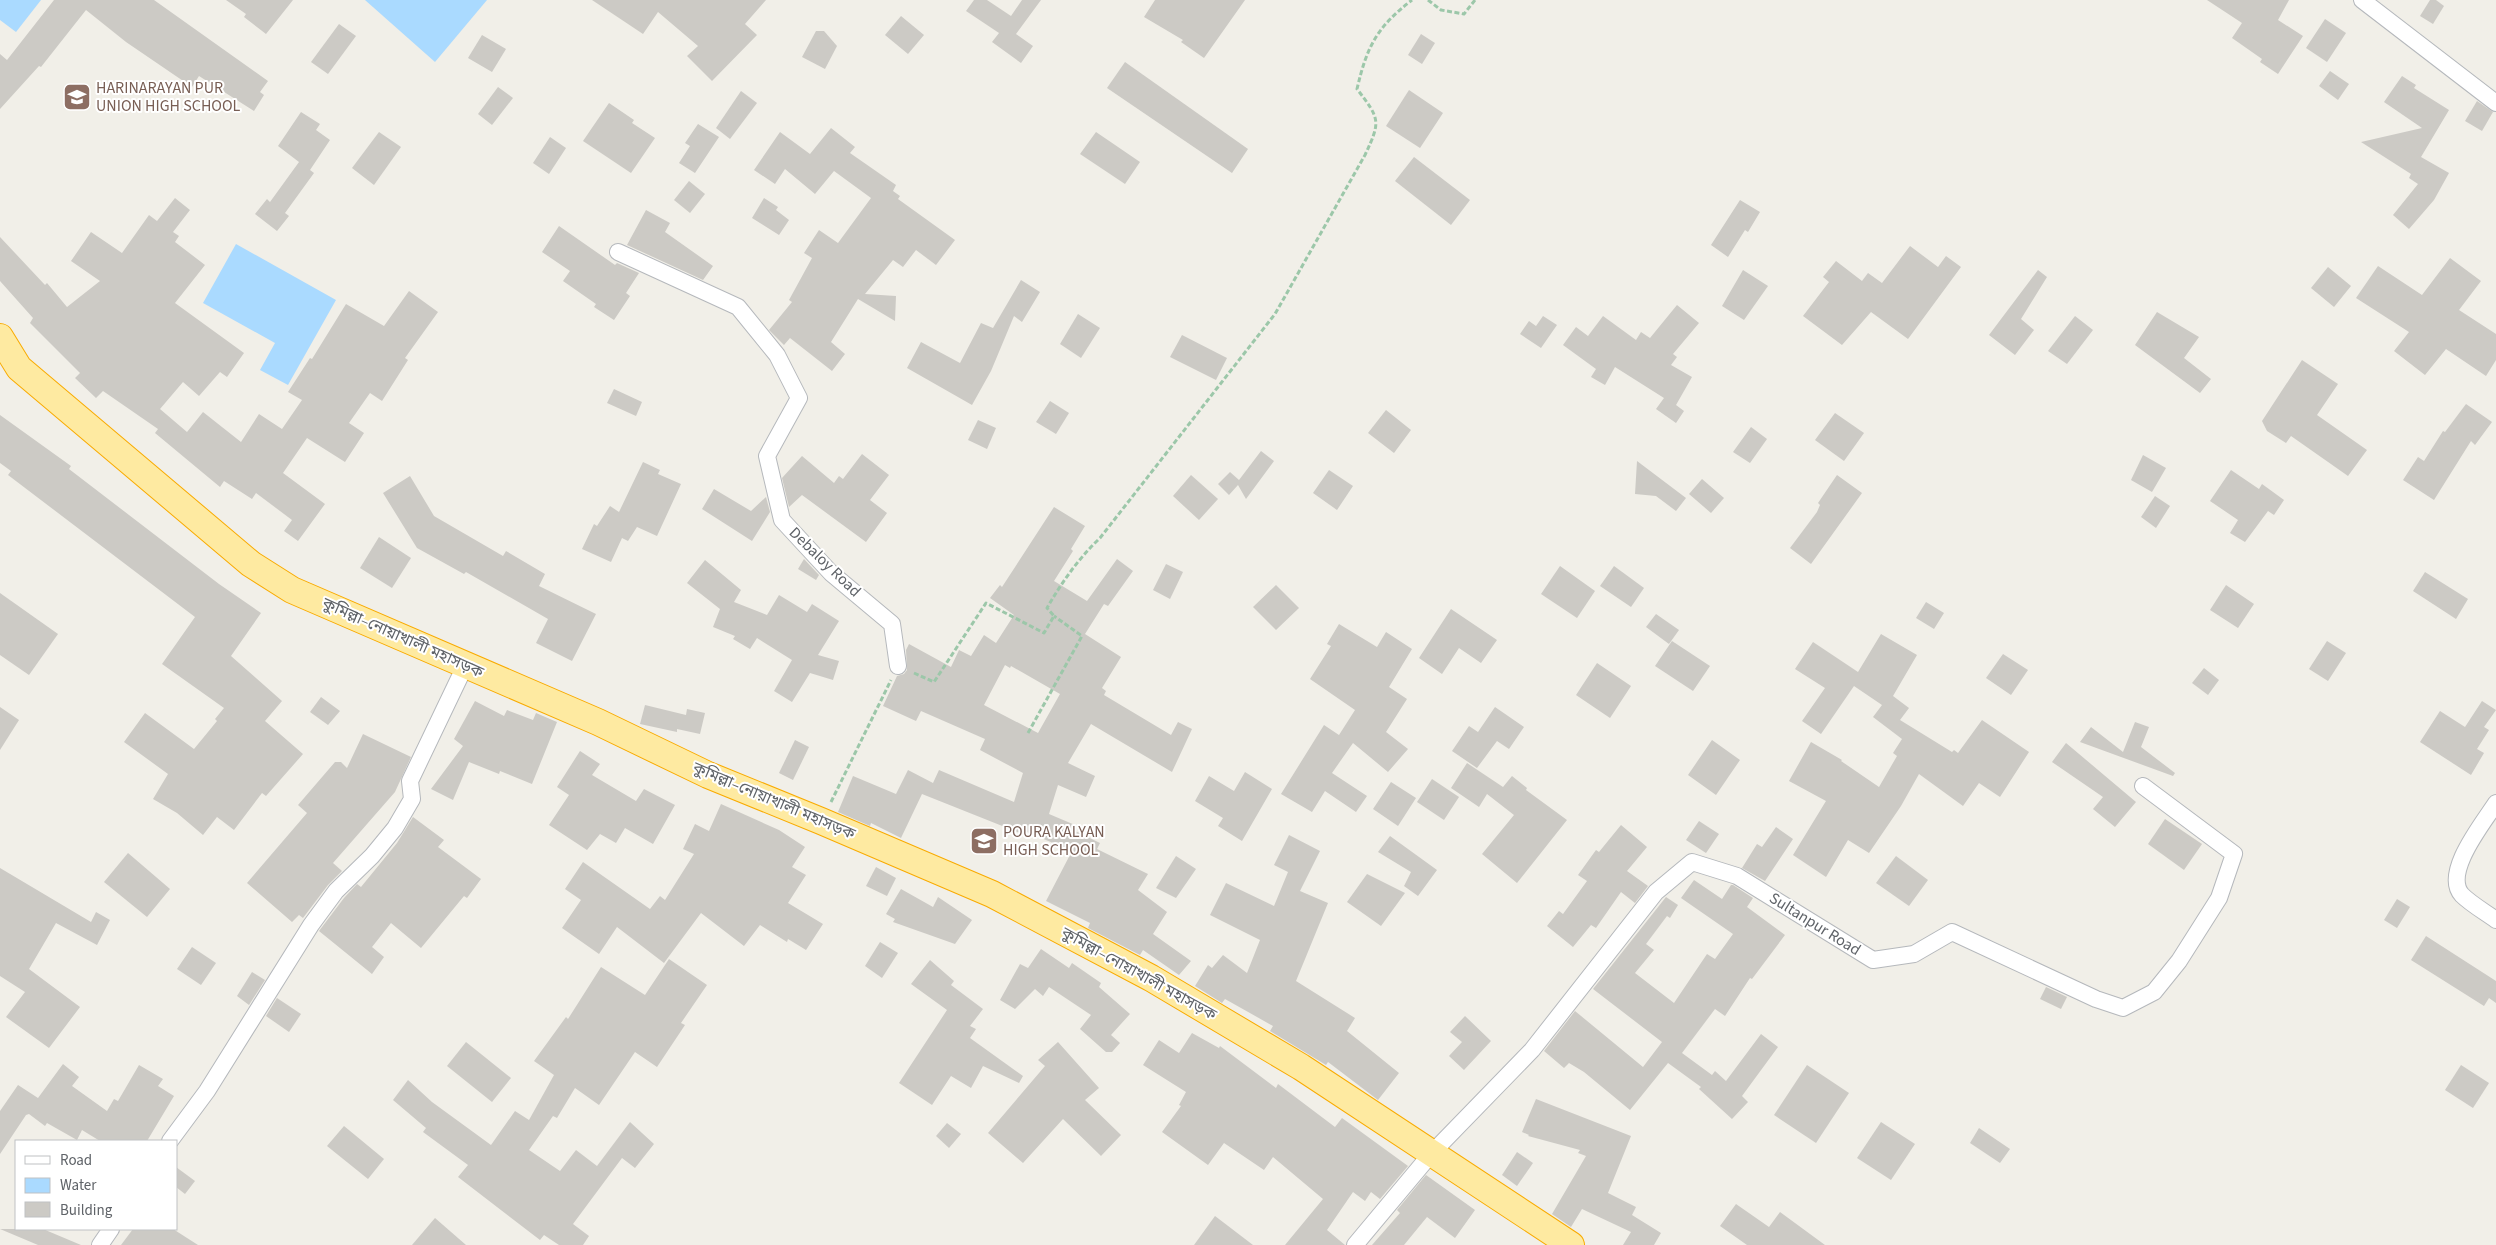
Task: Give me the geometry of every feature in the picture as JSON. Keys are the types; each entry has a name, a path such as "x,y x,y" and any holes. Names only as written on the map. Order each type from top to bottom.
{"highway":[{"name":"কুমিল্লা–নোয়াখালী মহাসড়ক","path":"0,337 19,368 251,564 292,590 598,722 708,775 822,820 992,894 1151,978 1301,1067 1571,1245"}],"street":[{"path":"2362,0 2496,103"},
{"name":"Debaloy Road","path":"618,252 738,307 777,355 799,398 767,456 782,520 831,573 892,624 898,666"},
{"path":"171,1140 211,1084 311,925 336,891 372,856 395,828 412,799 410,781 465,666"},
{"name":"Sultanpur Road","path":"1431,1154 1532,1050 1656,892 1692,862 1737,876 1873,960 1914,954 1952,932 2096,999 2123,1008 2154,992 2179,961 2218,898 2234,854 2143,786"},
{"path":"2496,803 2462,856 2455,878 2460,894 2496,920"},
{"path":"1355,1245 1431,1154"},
{"path":"100,1245 110,1230"}],"path":[{"path":"1028,734 1082,636 1054,616 1047,608 1063,580 1082,555 1100,538 1275,314 1365,156 1376,130 1374,112 1356,89 1364,57 1388,19 1412,0"},
{"path":"1428,0 1441,10 1464,14 1475,0"},
{"path":"822,820 898,666 934,682 986,603 1044,633 1054,616"}],"water":[{"path":"0,0 41,0 16,32 0,20"},
{"path":"365,0 487,0 435,62"},
{"path":"236,244 336,300 288,385 260,370 275,343 203,303"}],"building":[{"path":"54,0 154,0 268,81 260,92 264,95 254,111 199,76 192,87 126,42 86,10 41,67 39,66 0,109 0,54 7,60"},
{"path":"226,0 293,0 266,34 244,17 246,14"},
{"path":"592,0 766,0 745,24 757,35 712,81 687,56 698,46 658,12 643,34"},
{"path":"974,0 987,0 1011,16 1022,0 1041,0 1016,34 1033,46 1021,63 992,42 999,33 966,11"},
{"path":"1155,0 1245,0 1204,58 1181,42 1183,40 1144,17"},
{"path":"2207,0 2289,0 2278,20 2303,36 2278,74 2260,62 2262,59 2232,38 2242,23"},
{"path":"2430,0 2436,0 2444,6 2433,24 2420,16"},
{"path":"901,16 924,35 908,54 885,35"},
{"path":"2325,19 2346,33 2327,62 2306,48"},
{"path":"339,24 356,36 328,74 311,62"},
{"path":"816,31 824,31 837,46 825,69 802,57"},
{"path":"1421,34 1435,43 1422,64 1408,55"},
{"path":"482,35 506,49 492,72 468,58"},
{"path":"1125,62 1248,149 1232,173 1107,88"},
{"path":"2330,71 2349,84 2338,100 2319,86"},
{"path":"2402,76 2416,85 2414,88 2449,110 2421,157 2449,173 2434,200 2409,229 2393,215 2418,184 2409,178 2411,174 2361,142 2422,128 2384,102"},
{"path":"498,87 513,98 492,125 478,114"},
{"path":"1409,90 1443,113 1420,148 1386,126"},
{"path":"741,91 757,103 730,139 716,128"},
{"path":"2477,101 2493,112 2482,131 2465,121"},
{"path":"609,103 634,120 632,123 655,138 631,173 583,141"},
{"path":"301,112 320,124 316,130 330,140 310,170 314,173 285,213 289,216 277,231 255,214 267,199 270,202 299,162 278,146"},
{"path":"698,124 719,137 695,173 679,163 690,146 685,143"},
{"path":"831,128 855,147 850,153 896,185 893,191 900,196 898,199 955,240 936,265 916,250 903,267 893,260 865,294 896,296 895,321 858,299 831,342 845,354 832,371 790,338 784,345 769,330 792,302 789,300 812,258 804,253 819,230 838,243 871,198 834,171 815,194 785,169 775,184 754,170 780,132 810,154"},
{"path":"379,132 401,147 374,185 352,168"},
{"path":"1096,132 1140,162 1125,184 1080,154"},
{"path":"550,137 566,148 549,174 533,163"},
{"path":"1414,157 1470,200 1451,225 1395,181"},
{"path":"689,181 705,194 690,213 674,200"},
{"path":"175,198 190,210 173,232 179,236 175,242 205,265 175,303 244,353 227,377 220,372 199,396 183,382 160,409 187,432 203,412 241,442 259,414 282,429 302,400 288,392 310,358 312,359 346,304 384,326 409,291 438,312 405,358 408,360 382,401 370,393 349,423 364,433 345,462 307,438 283,473 325,504 298,541 284,531 292,520 256,493 252,499 224,481 220,487 155,433 158,429 103,391 96,398 75,378 80,373 30,323 33,318 0,281 0,237 45,285 47,283 67,307 100,281 71,261 91,232 122,253 149,215 157,221"},
{"path":"764,198 778,207 776,210 789,220 779,235 752,218"},
{"path":"1740,200 1760,212 1748,232 1745,230 1728,257 1711,245"},
{"path":"646,210 670,223 665,232 713,266 703,280 627,245"},
{"path":"559,226 615,265 617,263 639,273 626,293 630,296 614,320 594,307 596,304 563,281 570,271 542,252"},
{"path":"1910,246 1938,267 1946,256 1961,267 1908,339 1871,312 1842,345 1803,316 1829,282 1823,277 1836,261 1862,281 1868,273 1882,283"},
{"path":"2450,258 2481,281 2459,310 2496,334 2496,360 2486,376 2446,349 2425,375 2394,351 2409,332 2356,298 2378,266 2422,295"},
{"path":"2328,267 2351,286 2334,307 2311,288"},
{"path":"1743,270 1768,286 1744,320 1722,306"},
{"path":"2038,270 2047,277 2021,319 2034,330 2015,355 1989,335"},
{"path":"1021,280 1040,292 1022,322 1014,316 991,371 972,405 907,368 921,342 960,363 981,323 993,328"},
{"path":"1677,305 1699,323 1673,354 1677,357 1671,365 1692,377 1676,405 1684,411 1676,423 1656,409 1664,398 1615,367 1605,385 1591,377 1596,369 1563,345 1576,327 1588,336 1603,316 1636,340 1641,332 1650,338"},
{"path":"2157,312 2199,337 2184,358 2211,379 2200,393 2135,345"},
{"path":"1078,314 1100,328 1081,358 1060,344"},
{"path":"1543,316 1557,325 1541,348 1520,334 1529,321 1536,326"},
{"path":"2075,316 2093,330 2067,364 2048,351"},
{"path":"1182,335 1227,358 1216,380 1170,357"},
{"path":"2302,360 2338,384 2317,415 2367,450 2348,476 2291,436 2286,443 2267,431 2262,421"},
{"path":"614,389 642,402 636,416 607,403"},
{"path":"1050,401 1069,413 1056,434 1036,422"},
{"path":"2466,404 2492,422 2475,445 2471,441 2434,500 2403,480 2418,457 2424,461 2443,431 2445,432"},
{"path":"1386,410 1411,430 1394,453 1368,433"},
{"path":"1835,413 1864,433 1844,461 1815,440"},
{"path":"0,415 71,466 69,469 219,584 261,613 231,656 282,701 265,721 303,754 266,796 262,793 234,830 217,817 203,835 177,813 153,799 168,774 124,742 145,713 194,749 217,721 215,719 224,708 162,664 195,617 8,475 11,471 0,463"},
{"path":"978,420 996,428 987,449 968,440"},
{"path":"1751,427 1767,439 1750,463 1733,452"},
{"path":"1261,451 1274,461 1246,499 1238,485 1229,495 1218,484 1230,472 1239,480"},
{"path":"862,454 889,475 870,500 887,513 866,542 802,495 789,507 782,478 802,456 834,483 839,476 843,479"},
{"path":"2143,455 2166,468 2152,492 2131,480"},
{"path":"1637,461 1686,498 1676,511 1656,496 1635,494"},
{"path":"643,462 660,470 658,474 681,484 657,536 637,527 628,541 622,538 611,562 582,549 594,524 597,526 610,506 619,512"},
{"path":"1329,470 1353,486 1337,510 1313,493"},
{"path":"2231,470 2259,489 2262,484 2284,500 2274,515 2268,511 2245,542 2230,533 2238,520 2210,501"},
{"path":"1191,475 1218,499 1199,520 1173,496"},
{"path":"1837,475 1862,493 1811,564 1790,548 1817,512 1820,505 1818,503"},
{"path":"410,476 434,516 503,556 506,551 545,574 539,586 596,614 572,661 536,643 548,619 466,572 464,574 417,548 383,493"},
{"path":"1702,479 1724,498 1711,513 1689,494"},
{"path":"714,489 751,511 766,497 770,512 752,541 702,509"},
{"path":"2155,496 2170,506 2156,528 2141,517"},
{"path":"1054,507 1085,526 1071,549 1073,551 1054,581 1087,601 1117,559 1133,571 1108,606 1104,604 1085,634 1121,657 1102,688 1106,691 1104,695 1171,735 1178,722 1192,729 1172,772 1091,724 1068,763 1095,776 1086,797 1058,785 1049,814 1075,825 1073,830 1100,843 1097,849 1148,874 1138,890 1167,912 1153,934 1191,961 1179,975 1143,950 1140,955 1088,928 1090,923 1046,901 1072,851 1027,832 1025,835 922,794 901,838 871,823 870,826 838,812 853,776 896,794 908,770 933,783 939,770 1014,802 1023,773 980,750 985,739 921,711 916,721 883,706 897,676 904,674 907,670 906,650 909,644 951,667 959,650 971,656 984,635 996,643 1014,615 990,598 1000,585 1002,587","holes":["1005,665 1010,668 1011,666 1060,694 1038,733 984,705"]},
{"path":"379,537 411,558 392,588 360,568"},
{"path":"804,559 819,575 816,580 798,569"},
{"path":"705,560 741,590 734,602 767,615 779,595 807,612 812,604 839,621 818,655 839,661 833,680 810,673 792,702 774,691 792,660 757,638 750,649 733,639 735,636 713,627 720,609 687,583"},
{"path":"1166,564 1183,572 1170,599 1153,590"},
{"path":"1560,566 1595,591 1577,618 1541,594"},
{"path":"1614,566 1644,588 1631,607 1600,586"},
{"path":"2425,572 2468,599 2456,619 2413,591"},
{"path":"1276,585 1299,608 1276,630 1253,607"},
{"path":"2226,585 2254,604 2238,628 2210,610"},
{"path":"0,593 58,634 29,675 0,655"},
{"path":"1926,602 1944,613 1934,629 1916,618"},
{"path":"1451,609 1497,640 1481,663 1459,648 1442,674 1419,658"},
{"path":"1656,614 1679,630 1669,644 1646,627"},
{"path":"1339,624 1377,647 1386,632 1412,649 1389,687 1407,699 1386,732 1408,749 1388,772 1353,743 1332,773 1367,796 1356,812 1325,791 1312,812 1281,794 1324,725 1339,735 1355,710 1310,679 1331,646 1327,644"},
{"path":"1881,634 1917,655 1893,696 1909,708 1900,720 1952,752 1954,750 1958,753 1982,720 2029,752 2000,797 1979,783 1963,806 1919,774 1901,806 1869,853 1848,840 1826,877 1793,855 1826,801 1789,781 1811,742 1842,760 1879,787 1897,756 1893,753 1902,739 1873,717 1882,705 1854,686 1821,734 1802,721 1825,688 1795,669 1813,642 1858,672"},
{"path":"1672,641 1710,666 1693,691 1655,666"},
{"path":"2327,641 2346,653 2328,681 2309,669"},
{"path":"2003,654 2028,670 2011,695 1986,678"},
{"path":"1597,663 1631,686 1610,718 1576,695"},
{"path":"2204,668 2219,680 2208,695 2192,683"},
{"path":"321,697 340,711 328,725 310,712"},
{"path":"475,701 504,716 507,710 533,720 536,713 557,722 532,784 500,771 499,774 469,762 453,800 431,789 463,746 454,739"},
{"path":"2482,701 2496,710 2484,727 2489,730 2477,749 2484,753 2471,775 2420,742 2440,711 2465,727"},
{"path":"645,705 686,715 687,709 705,713 700,734 677,729 677,732 640,724"},
{"path":"0,707 19,720 0,750"},
{"path":"1495,707 1524,727 1509,749 1497,741 1477,768 1452,751 1469,726 1478,732"},
{"path":"2135,722 2149,727 2141,747 2175,773 2173,776 2080,742 2091,727 2123,752"},
{"path":"363,734 411,757 395,792 333,863 342,871 328,885 303,918 299,915 292,922 247,883 307,813 298,805 335,762 341,762 347,768"},
{"path":"795,740 809,747 793,780 779,773"},
{"path":"1712,740 1740,760 1716,795 1688,775"},
{"path":"2066,743 2136,802 2115,827 2093,809 2103,797 2052,762"},
{"path":"580,751 600,764 592,775 636,801 644,789 675,805 653,844 625,828 616,843 600,834 587,850 549,825 569,795 557,787"},
{"path":"1467,763 1503,787 1512,776 1527,788 1526,790 1567,820 1517,883 1482,854 1514,815 1487,794 1479,807 1451,788"},
{"path":"1245,772 1272,789 1242,841 1218,826 1223,818 1195,801 1209,776 1234,791"},
{"path":"1432,779 1459,797 1444,820 1417,802"},
{"path":"1391,782 1416,798 1398,826 1373,809"},
{"path":"721,804 779,830 805,847 792,867 806,875 788,903 823,924 806,950 788,939 787,942 760,925 744,946 701,913 664,963 617,927 599,954 562,928 581,900 565,889 583,862 650,909 660,896 665,900 694,854 683,849 695,824 709,831"},
{"path":"413,817 444,840 438,847 481,879 467,898 464,896 421,948 391,923 372,947 384,957 372,974 319,931 357,884 361,887 397,843"},
{"path":"2165,819 2202,844 2184,870 2148,844"},
{"path":"1699,821 1719,834 1706,853 1686,840"},
{"path":"1621,825 1647,847 1627,871 1648,886 1635,903 1621,892 1596,928 1591,925 1573,947 1547,926 1559,911 1563,914 1587,881 1578,875 1596,850 1599,852"},
{"path":"1776,827 1793,839 1765,881 1742,868 1757,844 1762,847"},
{"path":"1289,835 1320,851 1300,891 1328,903 1296,981 1355,1018 1347,1031 1399,1073 1378,1100 1328,1062 1326,1065 1270,1031 1273,1026 1225,999 1222,1003 1195,986 1208,965 1212,968 1223,955 1247,973 1260,940 1210,915 1226,883 1274,906 1288,872 1274,865"},
{"path":"1390,836 1437,870 1418,896 1404,886 1411,872 1378,852"},
{"path":"128,853 170,889 147,917 104,882"},
{"path":"1176,856 1196,869 1176,898 1156,888"},
{"path":"1896,856 1928,880 1909,906 1876,883"},
{"path":"876,867 896,878 887,896 866,886"},
{"path":"0,868 91,922 96,912 110,920 97,945 56,923 29,969 80,1007 49,1048 6,1017 25,992 0,976"},
{"path":"1367,874 1405,893 1381,926 1347,902"},
{"path":"1694,880 1722,899 1731,885 1733,885 1753,898 1747,907 1785,935 1752,979 1750,978 1725,1016 1715,1009 1682,1053 1712,1075 1715,1071 1726,1081 1761,1034 1778,1047 1742,1096 1748,1102 1732,1119 1699,1089 1701,1087 1668,1063 1630,1110 1584,1072 1569,1063 1564,1068 1544,1051 1575,1011 1643,1067 1662,1042 1593,989 1666,897 1678,905 1670,918 1667,916 1646,944 1654,950 1635,973 1674,1003 1707,954 1715,959 1733,934 1681,898"},
{"path":"901,889 933,907 938,897 972,920 955,944 893,922 895,919 886,914"},
{"path":"2397,899 2410,907 2397,928 2384,920"},
{"path":"2426,936 2496,981 2496,1003 2489,998 2484,1006 2411,960"},
{"path":"880,942 898,953 882,978 865,966"},
{"path":"192,947 216,963 201,985 177,969"},
{"path":"1041,949 1069,968 1072,963 1101,983 1099,987 1130,1014 1111,1035 1120,1043 1112,1052 1106,1052 1080,1029 1091,1015 1049,987 1043,996 1035,989 1015,1009 1000,1000 1020,964 1028,968"},
{"path":"669,959 707,985 681,1023 685,1025 657,1067 635,1052 599,1105 575,1088 557,1118 553,1116 529,1150 560,1171 576,1150 597,1166 630,1122 654,1144 635,1168 622,1158 573,1224 589,1236 583,1245 559,1245 544,1235 540,1240 458,1177 468,1165 423,1132 426,1128 393,1100 408,1080 432,1102 491,1145 515,1111 529,1120 554,1075 534,1061 566,1017 568,1019 601,967 645,995"},
{"path":"930,960 954,981 951,985 983,1009 970,1026 976,1029 970,1038 1023,1076 1019,1083 983,1066 971,1088 951,1076 932,1105 899,1083 947,1010 911,984"},
{"path":"252,972 265,980 249,1005 237,996"},
{"path":"2046,987 2067,997 2061,1009 2040,999"},
{"path":"277,998 301,1014 289,1032 266,1016"},
{"path":"1465,1016 1491,1041 1464,1070 1449,1056 1462,1042 1450,1032"},
{"path":"1192,1033 1219,1048 1220,1046 1276,1088 1278,1084 1335,1127 1342,1118 1408,1166 1380,1199 1371,1192 1365,1201 1353,1192 1327,1230 1345,1245 1285,1245 1323,1199 1273,1157 1264,1170 1224,1143 1208,1165 1162,1132 1181,1106 1179,1105 1186,1092 1143,1065 1159,1040 1179,1053"},
{"path":"466,1042 511,1078 492,1102 447,1066"},
{"path":"1058,1042 1099,1088 1085,1100 1121,1135 1101,1156 1063,1119 1023,1163 988,1133 1045,1066 1038,1060"},
{"path":"63,1064 79,1077 72,1086 107,1111 114,1099 118,1101 139,1065 163,1079 158,1086 174,1096 148,1140 98,1140 82,1130 77,1140 47,1123 45,1126 29,1114 26,1115 0,1154 0,1111 18,1085 38,1098"},
{"path":"1807,1065 1849,1093 1816,1143 1774,1115"},
{"path":"2461,1065 2489,1083 2473,1108 2445,1090"},
{"path":"1536,1099 1631,1136 1608,1193 1636,1207 1632,1215 1661,1233 1654,1245 1623,1245 1631,1232 1582,1209 1571,1227 1552,1214 1586,1156 1578,1153 1580,1150 1528,1136 1522,1132"},
{"path":"1881,1122 1915,1144 1891,1180 1857,1158"},
{"path":"947,1123 961,1134 949,1148 936,1136"},
{"path":"344,1126 384,1159 368,1179 327,1146"},
{"path":"1979,1128 2010,1149 2000,1163 1970,1143"},
{"path":"1517,1152 1533,1163 1517,1186 1502,1175"},
{"path":"178,1168 195,1181 185,1194 178,1189"},
{"path":"1426,1175 1475,1210 1455,1238 1427,1217 1404,1245 1372,1245 1400,1213 1397,1210"},
{"path":"1736,1204 1769,1227 1780,1212 1825,1245 1747,1245 1720,1226"},
{"path":"1215,1216 1253,1245 1194,1245"},
{"path":"435,1218 466,1245 412,1245"},
{"path":"0,1229 45,1230 81,1245 38,1245"},
{"path":"132,1230 175,1230 198,1245 121,1245"}],"place":[{"name":"HARINARAYAN PUR UNION HIGH SCHOOL","path":"77,97"},
{"name":"POURA KALYAN HIGH SCHOOL","path":"984,841"}]}
